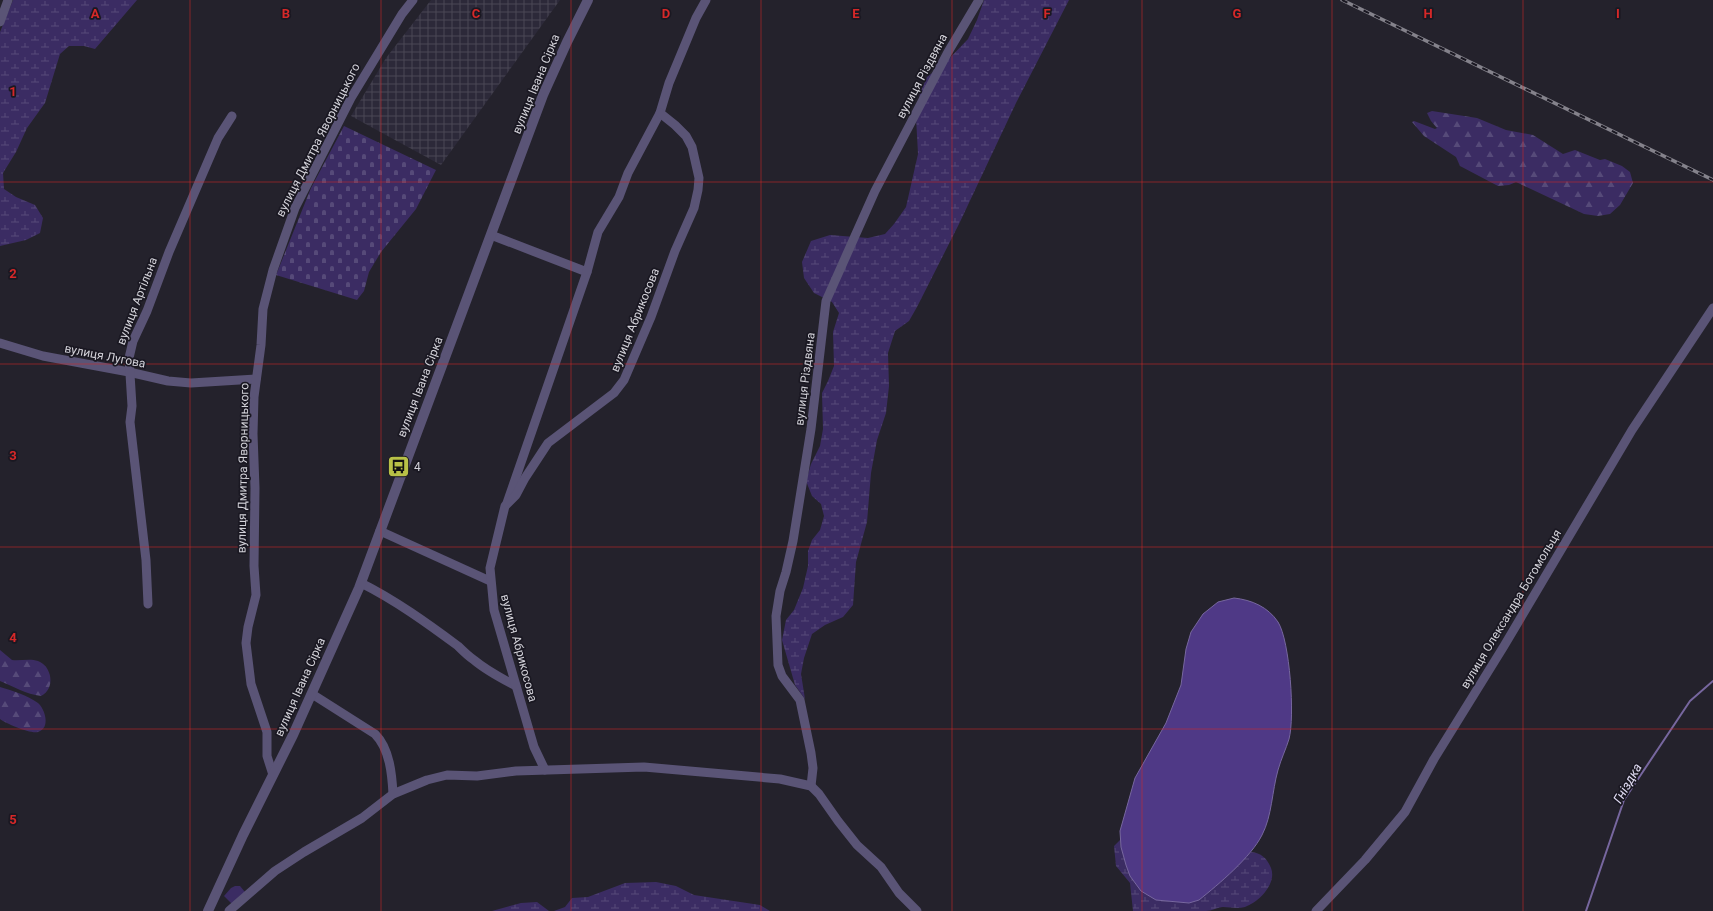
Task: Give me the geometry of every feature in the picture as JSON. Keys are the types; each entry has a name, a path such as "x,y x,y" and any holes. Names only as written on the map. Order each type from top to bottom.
{"street":[{"path":"0,22 8,0"},
{"name":"вулиця Дмитра Яворницького","path":"273,775 267,756 267,732 251,684 246,643 248,627 256,595 254,566 255,496 253,434 256,379 261,345 263,309 272,270 295,208 351,98 402,14 413,0"},
{"name":"вулиця Івана Сірка","path":"208,911 243,835 312,694 361,582 543,95 566,42 588,0"},
{"name":"вулиця Абрикосова","path":"545,770 534,747 494,610 490,581 490,568 506,506 587,272 598,232 619,197 628,173 660,114 678,59 696,18 706,0"},
{"name":"вулиця Різдвяна","path":"811,786 813,768 812,753 800,700 787,684 778,665 776,616 793,541 811,429 826,301 875,191 948,52 978,0"},
{"name":"вулиця Абрикосова","path":"506,506 516,495 524,478 548,443 614,393 624,380 651,317 675,251 694,208 698,190 697,167 692,147 686,136 660,114"},
{"name":"вулиця Артільна","path":"148,604 146,560 130,422 132,406 129,358 133,341 147,311 169,252 218,138 232,116"},
{"path":"491,235 587,272"},
{"name":"вулиця Олександра Богомольця","path":"1316,911 1365,860 1406,812 1434,759 1504,646 1632,430 1713,308"},
{"name":"вулиця Лугова","path":"0,343 43,356 168,381 191,383 256,379"},
{"path":"380,531 490,581"},
{"path":"361,582 388,596 458,646 475,661 494,674 516,686"},
{"path":"312,694 380,739 386,751 393,794"},
{"path":"229,911 275,871 367,815 393,794 427,780 446,775 477,776 516,771 644,767 780,779 811,786 819,794 857,845 881,867 899,893 917,911"}],"shaded area":[{"path":"431,0 560,0 441,165 351,116 386,58"},
{"path":"1234,598 1247,600 1264,608 1278,622 1282,632 1286,645 1290,679 1292,714 1289,739 1278,770 1270,812 1265,828 1257,843 1243,861 1199,900 1189,903 1156,900 1141,891 1130,876 1121,847 1120,831 1135,778 1166,723 1181,685 1186,649 1191,632 1203,614 1218,602"}],"green space":[{"path":"13,0 137,0 95,49 84,46 69,46 60,54 45,103 27,128 16,152 3,173 4,189 16,197 35,205 43,218 40,233 26,240 0,246 0,32"},
{"path":"984,0 1069,0 1016,103 959,224 917,307 909,321 895,331 888,353 889,386 886,413 877,440 871,473 867,522 856,562 853,605 843,617 825,625 812,634 804,658 801,674 805,699 795,685 782,640 786,620 794,610 803,588 808,566 808,551 812,540 820,530 824,516 821,504 812,496 806,481 811,464 820,446 823,429 822,393 834,366 833,332 839,313 832,302 814,293 804,278 802,262 811,241 830,235 868,238 885,234 906,207 918,154 916,117 920,93 927,77 945,63 968,39"},
{"path":"1432,111 1477,118 1506,130 1533,135 1563,154 1575,150 1600,160 1605,159 1622,166 1630,172 1633,183 1620,205 1610,214 1598,216 1584,214 1516,182 1509,185 1498,186 1460,166 1456,157 1424,136 1412,122 1414,121 1435,129 1437,128 1427,113"},
{"path":"344,126 436,170 416,209 381,252 369,272 364,291 357,300 276,275 311,188"},
{"path":"0,650 12,660 32,660 43,664 49,672 50,678 49,688 46,693 41,696 30,694 0,681"},
{"path":"0,687 25,695 41,706 46,718 46,723 42,730 38,732 30,732 13,726 0,719"},
{"path":"1120,840 1121,847 1156,900 1189,903 1199,900 1251,852 1261,855 1268,861 1272,874 1271,880 1266,892 1256,901 1245,907 1221,907 1206,911 1133,911 1130,883 1116,866 1114,846"},
{"path":"656,882 676,886 694,895 760,905 770,911 554,911 565,907 572,898 588,897 625,883"},
{"path":"240,886 245,892 232,904 224,896 231,888"},
{"path":"537,902 549,911 492,911 521,903"}],"waterway":[{"name":"Гніздка","path":"1586,911 1624,800 1690,701 1713,681"}],"railway":[{"path":"1342,0 1713,180"}],"place":[{"name":"4","path":"399,467"}]}
